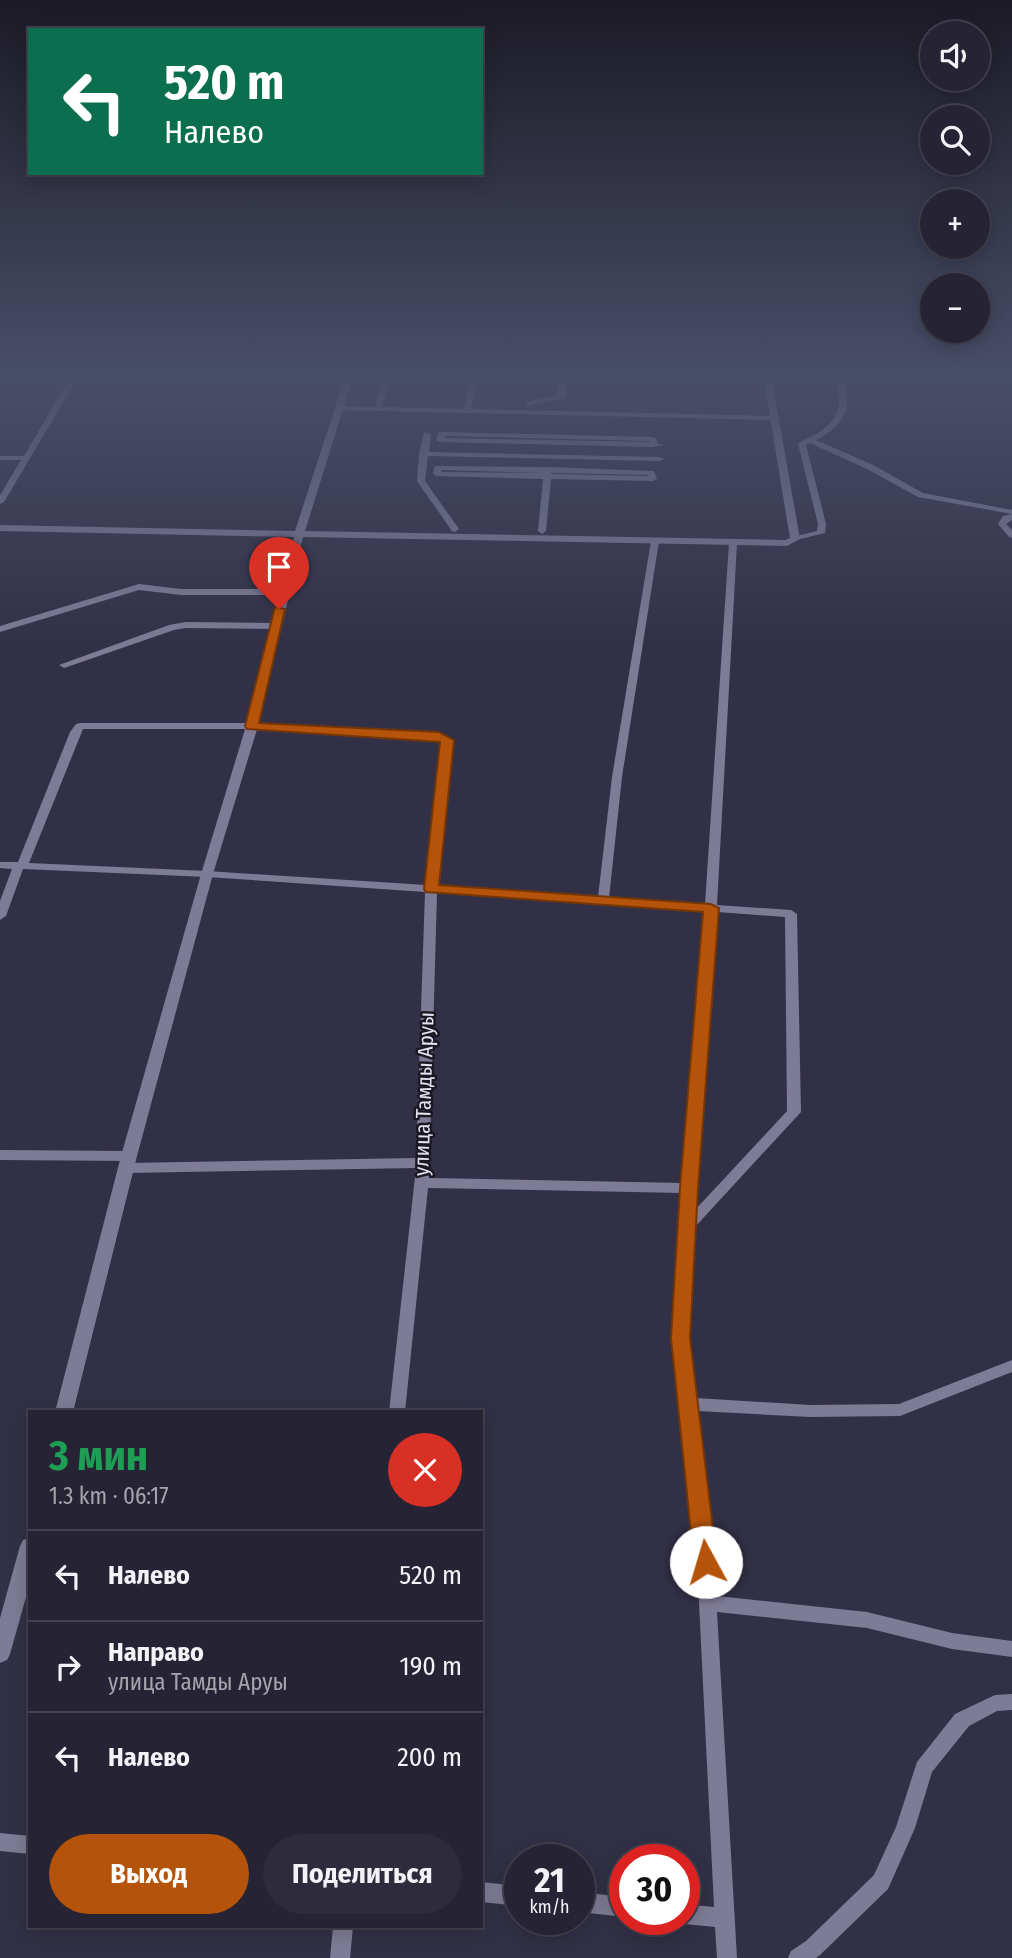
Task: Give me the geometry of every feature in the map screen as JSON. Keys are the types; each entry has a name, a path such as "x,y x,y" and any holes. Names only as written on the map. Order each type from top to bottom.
{"street":[{"path":"0,502 22,465"},
{"path":"65,1410 128,1162 207,874 251,726 299,533 321,465"},
{"path":"422,465 421,481 455,529"},
{"path":"542,531 549,465"},
{"path":"782,465 794,537"},
{"path":"0,528 282,533 455,529 794,537 821,533 822,524 806,465"},
{"path":"866,465 921,495 1009,517"},
{"path":"548,473 440,468 437,474 548,473 651,473 653,478 548,473"},
{"path":"1009,517 1002,524 1012,535"},
{"path":"0,521 315,534 733,543 787,543 794,537"},
{"path":"603,901 617,778 655,541"},
{"path":"727,1958 706,1562 681,1338 733,543"},
{"path":"0,629 139,587 181,592 283,592"},
{"path":"64,665 172,627 275,626"},
{"path":"0,916 75,732 80,726 251,726"},
{"name":"улица Тамды Аруы","path":"251,726 439,736 447,740 431,889 422,1183 397,1410"},
{"path":"0,865 207,874 790,914 794,1111 687,1227"},
{"path":"0,1154 128,1162 422,1163"},
{"path":"422,1183 689,1188"},
{"path":"690,1404 810,1411 900,1410 1012,1366"},
{"path":"0,1654 28,1553"},
{"path":"707,1603 867,1620 952,1641 1012,1649"},
{"path":"798,1958 813,1948 881,1882 905,1828 924,1768 962,1720 995,1703 1012,1702"},
{"path":"0,1842 28,1845"},
{"path":"483,1892 504,1894"},
{"path":"700,1916 726,1918"},
{"path":"340,1958 343,1928"}],"route":[{"path":"279,609 251,726 439,736 447,740 431,889 711,908 689,1188 681,1338 706,1562"}]}
